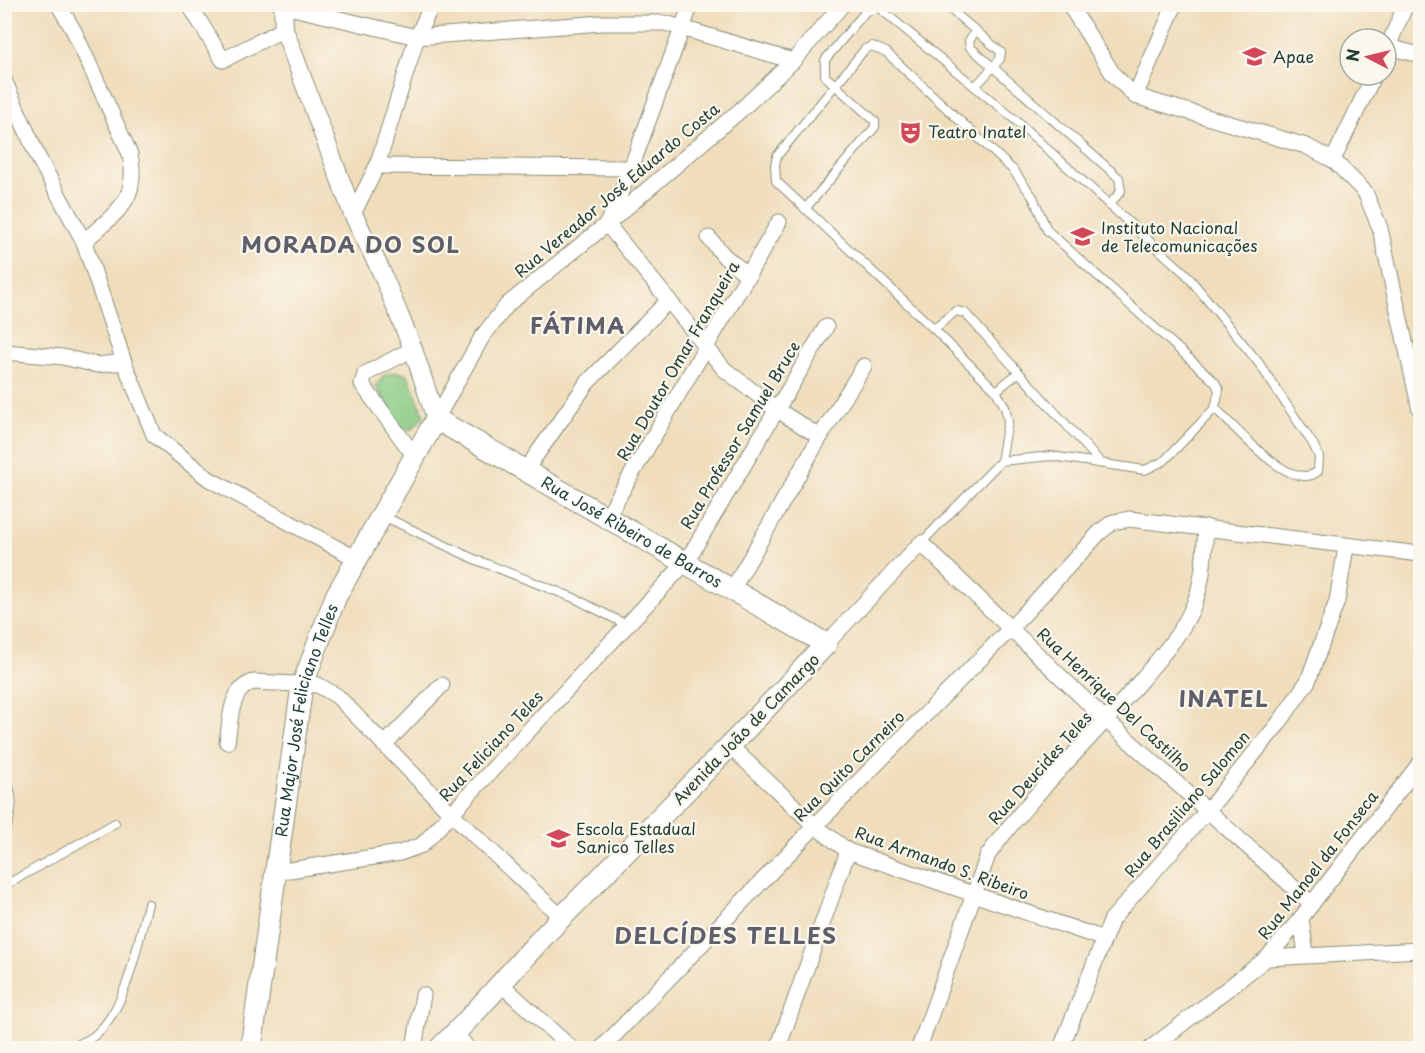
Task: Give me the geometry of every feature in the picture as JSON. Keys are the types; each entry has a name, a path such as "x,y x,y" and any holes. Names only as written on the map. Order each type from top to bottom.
{"main road":[{"name":"Rua Major José Feliciano Telles","path":"251,1048 303,686 327,613 436,418"},
{"name":"Rua José Ribeiro de Barros","path":"436,418 826,644"},
{"name":"Avenida João de Camargo","path":"440,1048 462,1041 502,985 561,917 731,747 826,644"}],"street":[{"path":"58,4 74,31 130,154 133,179 129,199 84,242"},
{"path":"189,4 223,60 285,29"},
{"path":"353,214 377,166 417,37 432,4"},
{"path":"691,4 631,168 607,224 724,369 776,409 820,437"},
{"name":"Rua Vereador José Eduardo Costa","path":"436,418 482,338 502,311 744,107 793,61 843,4"},
{"path":"1068,4 1113,74 1135,96 1287,139 1333,160 1365,192 1380,228 1420,410"},
{"path":"1135,96 1174,4"},
{"path":"1396,27 1406,4"},
{"path":"436,418 413,349 381,271 353,214 285,29 283,5 417,37 602,23 665,23 793,61"},
{"path":"1398,51 1420,55"},
{"path":"4,80 38,156 84,242 124,362 154,435 209,479 357,559"},
{"path":"1333,160 1368,87"},
{"path":"377,166 631,168"},
{"name":"Rua Doutor Omar Franqueira","path":"606,518 779,222"},
{"path":"709,238 730,263 749,276"},
{"path":"525,471 587,383 669,300"},
{"name":"Rua Professor Samuel Bruce","path":"686,562 826,327"},
{"path":"413,349 365,374 362,384 415,457"},
{"path":"4,352 63,357 97,365 124,362"},
{"path":"732,590 820,437 864,366"},
{"name":"Rua Quito Carneiro","path":"602,1048 815,826 1011,628 1100,532 1113,522 1129,519 1206,527"},
{"path":"1206,527 1346,547 1420,554"},
{"name":"Rua Deucides Teles","path":"919,1048 987,855 1006,830 1107,721 1184,627 1195,603 1202,576 1206,527"},
{"name":"Rua Henrique Del Castilho","path":"921,543 1107,721 1312,904"},
{"name":"Avenida João de Camargo","path":"826,644 921,543"},
{"name":"Rua Brasiliano Salomon","path":"1061,1048 1112,919 1207,811 1279,723 1308,681 1337,601 1346,547"},
{"name":"Rua Feliciano Teles","path":"277,872 400,853 422,845 686,562"},
{"path":"227,742 234,700 243,685 253,682 318,685 337,696 452,814 561,917"},
{"path":"384,745 442,685"},
{"name":"Rua Armando S. Ribeiro","path":"731,747 815,826 848,850 1104,939"},
{"name":"Rua Manoel da Fonseca","path":"1151,1048 1267,958 1312,904 1420,763"},
{"path":"778,1048 848,850"},
{"path":"1301,918 1306,955"},
{"path":"1267,958 1420,950"},
{"path":"502,985 571,1048"},
{"path":"414,1048 423,995"}],"lane":[{"path":"944,4 1001,52 1000,59 975,87"},
{"path":"805,209 875,127 875,121 825,76 825,60 866,11 875,8 883,10 975,87 1186,274 1232,328 1313,444 1318,457 1318,471 1313,476 1303,477 1283,471 1215,408"},
{"path":"976,30 969,44 992,67 1119,178 1121,191 1109,205"},
{"path":"872,46 886,52 1013,170 1033,196 1047,230 1215,382 1219,390 1215,408 1164,461 1155,467 1133,471 1101,463 1051,456 1001,461 1008,421 1005,407 996,392 934,329 776,181 777,156 835,86 865,49 872,46"},
{"path":"934,329 950,315 962,311 1101,463"},
{"path":"996,392 1018,373"},
{"name":"Avenida João de Camargo","path":"921,543 1001,461"},
{"path":"381,515 474,559 574,598 628,626"},
{"path":"4,774 13,795 12,813 4,833"},
{"path":"4,886 115,823"},
{"path":"70,1048 94,1036 109,1019 122,998 148,904"}],"green space":[{"path":"397,372 408,375 424,416 412,429 401,429 376,386 385,375"}],"place":[{"name":"Apae","path":"1255,57"},
{"name":"Teatro Inatel","path":"910,132"},
{"name":"Instituto Nacional de Telecomunicações","path":"1083,237"},
{"name":"Escola Estadual Sanico Telles","path":"558,838"}],"district":[{"name":"MORADA DO SOL","path":"351,245"},
{"name":"FÁTIMA","path":"578,326"},
{"name":"INATEL","path":"1224,699"},
{"name":"DELCÍDES TELLES","path":"726,936"}]}
